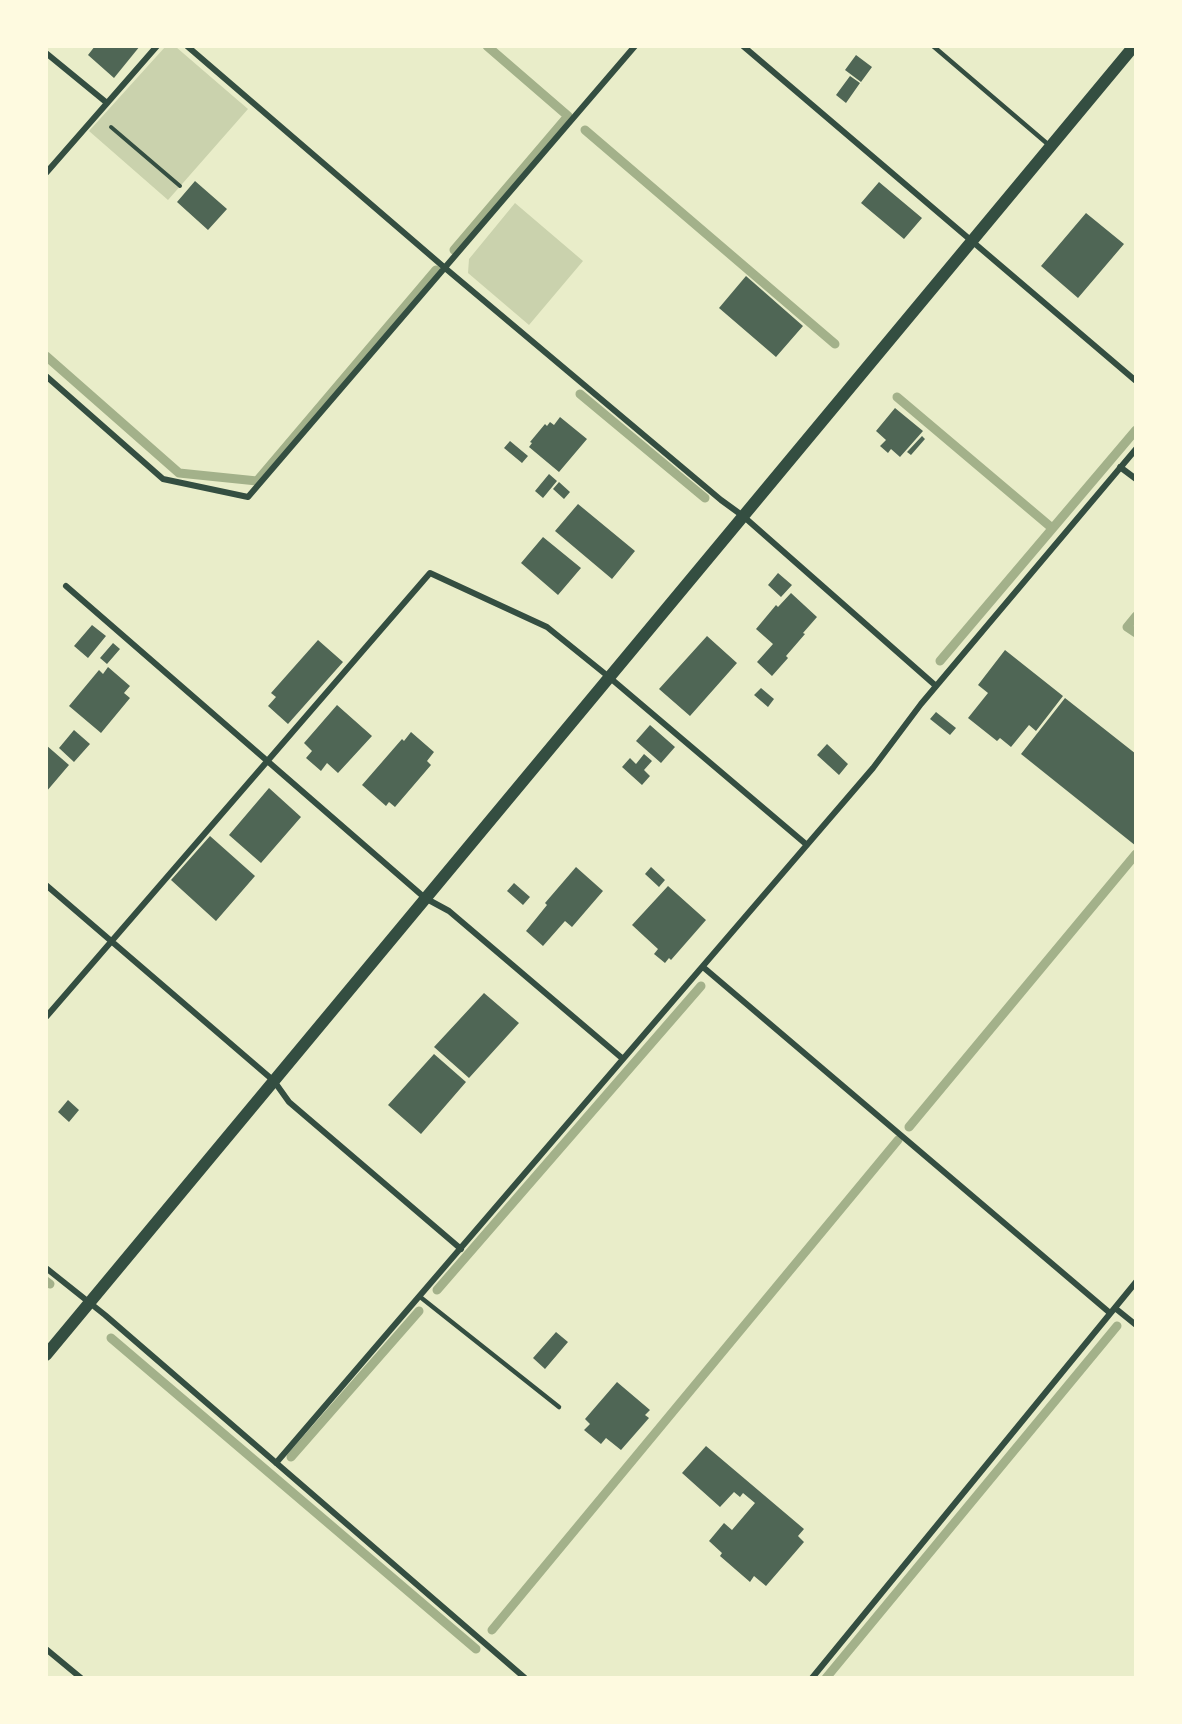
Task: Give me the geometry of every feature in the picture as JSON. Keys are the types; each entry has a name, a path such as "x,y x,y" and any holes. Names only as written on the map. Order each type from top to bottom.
{"main road":[{"path":"46,1355 1134,46"}],"street":[{"path":"46,173 157,46"},
{"path":"187,46 445,268 721,501 742,516 936,686"},
{"path":"46,376 163,479 248,497 635,46"},
{"path":"743,46 1136,381"},
{"path":"46,53 107,103"},
{"path":"276,1463 873,768 936,686 1136,449"},
{"path":"1120,467 1136,479"},
{"path":"46,1017 430,573 547,627 807,845"},
{"path":"66,586 425,898 449,911 623,1059"},
{"path":"46,885 274,1081 289,1102 461,1249"},
{"path":"703,967 1112,1311 1136,1325"},
{"path":"46,1268 90,1303 525,1677"},
{"path":"812,1677 1136,1282"},
{"path":"46,1649 81,1677"}],"lane":[{"path":"933,46 1050,146"},
{"path":"419,1296 559,1407"}],"path":[{"path":"97,115 180,186"}],"green space":[{"path":"165,47 176,47 248,109 168,200 89,131"},
{"path":"515,203 583,261 529,325 468,273 469,259"}],"building":[{"path":"95,46 140,46 114,78 88,55"},
{"path":"856,55 872,67 861,82 845,70"},
{"path":"850,76 860,83 846,103 836,95"},
{"path":"195,181 227,209 208,230 177,202"},
{"path":"879,182 922,218 904,239 861,203"},
{"path":"1086,213 1124,244 1078,298 1041,266"},
{"path":"746,276 803,326 776,357 719,308"},
{"path":"895,408 923,431 900,457 891,449 888,453 880,446 886,440 876,431"},
{"path":"560,417 587,439 559,472 529,447 532,443 530,442 545,424 547,426 550,422 554,425"},
{"path":"922,436 925,439 911,455 907,452"},
{"path":"510,441 528,456 522,463 504,448"},
{"path":"549,474 557,481 543,498 535,491"},
{"path":"559,482 570,492 564,499 553,489"},
{"path":"578,504 635,551 612,579 555,531"},
{"path":"543,537 581,568 558,595 521,563"},
{"path":"778,573 792,585 781,597 768,585"},
{"path":"791,593 817,617 786,656 788,658 772,676 757,662 773,644 756,629 776,605 778,607"},
{"path":"92,625 106,636 88,658 74,646"},
{"path":"707,636 737,663 690,716 659,689"},
{"path":"318,640 343,662 288,724 268,706 276,697 271,693"},
{"path":"113,643 120,649 107,664 100,658"},
{"path":"1005,650 1063,696 1036,731 1029,725 1011,747 1000,738 997,741 968,718 988,693 978,685"},
{"path":"108,667 130,686 124,693 130,698 101,733 69,706 99,670 103,674"},
{"path":"761,688 774,699 768,707 754,695"},
{"path":"1065,698 1136,754 1136,846 1021,754"},
{"path":"337,705 372,736 338,773 327,763 321,771 306,758 312,751 304,743"},
{"path":"936,712 956,728 950,735 930,719"},
{"path":"650,725 675,747 661,763 636,741"},
{"path":"74,730 90,744 74,762 59,748"},
{"path":"411,732 434,752 427,761 431,765 395,807 389,802 386,806 362,785 402,739 404,741"},
{"path":"827,744 848,764 839,775 817,755"},
{"path":"46,745 69,765 46,792"},
{"path":"644,754 652,761 644,770 650,776 642,785 622,767 630,758 636,764"},
{"path":"269,788 301,817 261,863 229,835"},
{"path":"210,836 255,876 216,921 171,880"},
{"path":"576,867 603,891 572,927 565,921 543,946 526,931 547,905 545,903"},
{"path":"651,867 665,880 659,887 645,874"},
{"path":"514,883 530,897 523,905 507,891"},
{"path":"668,886 706,920 671,960 669,958 665,963 654,954 658,949 632,925"},
{"path":"484,993 519,1023 469,1078 434,1047"},
{"path":"434,1054 466,1082 421,1134 388,1105"},
{"path":"68,1100 79,1110 69,1122 58,1112"},
{"path":"556,1332 568,1342 545,1369 533,1358"},
{"path":"617,1382 650,1410 645,1415 649,1418 621,1450 606,1438 601,1444 584,1430 590,1424 585,1419"},
{"path":"706,1446 804,1529 798,1536 804,1542 766,1586 754,1576 750,1582 720,1556 722,1553 709,1541 724,1523 732,1530 755,1503 743,1493 740,1497 734,1492 720,1507 682,1473"}],"waterway":[{"path":"454,250 568,116 487,46"},
{"path":"585,130 835,344"},
{"path":"46,356 179,473 257,481 436,270"},
{"path":"580,394 705,498"},
{"path":"897,397 1052,528"},
{"path":"940,661 1136,430"},
{"path":"1136,616 1127,627 1136,633"},
{"path":"909,1127 1136,854"},
{"path":"437,1290 701,986"},
{"path":"492,1630 898,1140"},
{"path":"46,1281 50,1284"},
{"path":"291,1457 419,1311"},
{"path":"826,1678 1117,1326"},
{"path":"111,1338 476,1649"}]}
